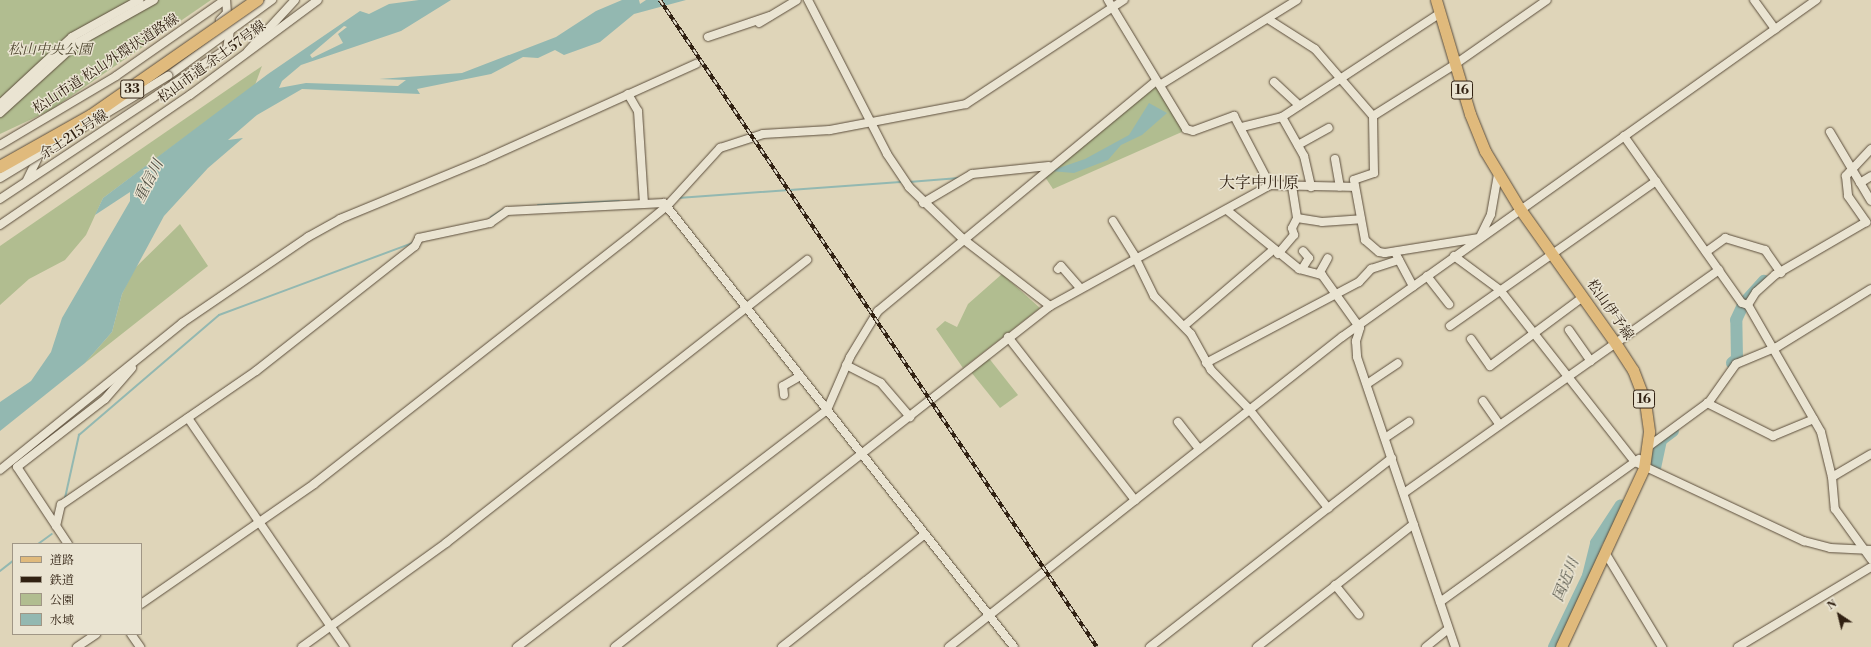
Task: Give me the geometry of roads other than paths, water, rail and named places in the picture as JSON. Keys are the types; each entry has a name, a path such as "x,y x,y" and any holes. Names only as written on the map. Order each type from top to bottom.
{"highway":[{"name":"33","path":"0,167 91,116 257,0"}],"main road":[{"name":"松山伊予線","path":"1436,0 1454,65 1477,132 1498,175 1520,209 1616,344 1642,390 1648,450 1640,465 1606,554 1561,647"}],"street":[{"path":"0,104 72,37 139,0"},
{"path":"0,113 77,43 154,0"},
{"path":"27,181 42,150 103,112 112,96 225,17 225,0"},
{"name":"松山市道 松山外環状道路線","path":"0,145 153,51 225,0"},
{"path":"0,178 168,76 272,0"},
{"path":"244,56 295,0"},
{"name":"松山市道 余土57号線","path":"0,225 244,56 318,0"},
{"path":"759,23 796,0"},
{"path":"808,0 871,123 901,177 923,203 963,239 1050,306"},
{"path":"142,603 314,484 667,206 714,152 726,144 767,133 871,123 966,104 1110,4 1124,0"},
{"path":"517,647 827,410 846,365 878,311 1049,166 1158,83 1268,19 1297,0"},
{"path":"1373,116 1454,65 1547,0"},
{"path":"1754,0 1775,29"},
{"path":"949,647 1342,337 1360,328 1454,256 1816,0"},
{"path":"1110,4 1189,131 1231,116 1242,126 1248,147 1270,184"},
{"path":"1242,126 1282,117 1439,14"},
{"path":"708,37 770,16"},
{"path":"1268,19 1306,41 1338,79 1373,116 1374,173 1354,180 1365,240 1379,252 1395,252 1480,238"},
{"name":"余土215号線","path":"0,199 227,49 230,32"},
{"path":"0,470 136,360 235,284 340,219 483,160 696,64"},
{"path":"1274,82 1299,106"},
{"path":"628,94 638,111 644,203"},
{"path":"1282,117 1298,145 1308,168 1311,187"},
{"path":"1298,145 1329,128"},
{"path":"1830,132 1871,201"},
{"path":"1624,136 1742,303 1748,305 1771,348 1814,419 1832,477 1835,509 1868,551 1871,559"},
{"path":"1748,305 1756,292 1781,273 1866,222 1848,196 1846,176 1851,168 1871,150"},
{"path":"1335,159 1340,187"},
{"path":"923,203 966,177 1049,166"},
{"path":"1480,238 1491,214 1498,175"},
{"path":"1860,183 1871,176"},
{"path":"1450,326 1656,181"},
{"path":"615,647 861,453 910,417 1008,337 1050,306 1080,288 1228,211 1270,184 1311,187 1355,187"},
{"path":"1184,326 1276,252 1294,235 1292,228 1297,218 1292,186"},
{"path":"56,526 61,505 256,371 417,242 487,223 507,212 664,203 1014,647"},
{"path":"1228,211 1276,252 1302,269 1319,274 1360,328 1356,349 1454,647"},
{"path":"1297,218 1322,222 1361,219"},
{"path":"1113,221 1136,259 1150,290 1184,326 1206,363 1249,409 1328,508"},
{"path":"1706,252 1725,238 1768,252 1781,273"},
{"path":"1302,269 1309,258 1303,251"},
{"path":"1395,252 1413,286"},
{"path":"1454,256 1500,290 1536,332 1568,377 1640,465 1804,541 1830,548 1868,551"},
{"path":"1319,274 1328,258"},
{"path":"302,647 332,627 446,543 745,306 807,260"},
{"path":"1206,363 1334,292 1359,282 1371,269 1400,260"},
{"path":"1058,269 1061,266 1080,288"},
{"path":"1404,493 1719,270"},
{"path":"1427,276 1448,304"},
{"path":"1648,450 1708,405 1736,364 1771,348 1871,289"},
{"path":"1471,338 1490,366 1583,297"},
{"path":"1569,330 1591,361"},
{"path":"1008,337 1135,500"},
{"path":"67,543 16,467 105,399 136,360"},
{"path":"1367,384 1398,363"},
{"path":"846,365 881,383 910,417"},
{"path":"784,395 783,386 800,376"},
{"path":"1483,401 1500,425"},
{"path":"1708,405 1728,412 1773,436 1814,419"},
{"path":"188,418 345,647"},
{"path":"1178,422 1199,449"},
{"path":"1385,438 1409,422"},
{"path":"1832,477 1871,454"},
{"path":"1150,647 1392,458"},
{"path":"1440,602 1640,465"},
{"path":"1257,647 1414,524"},
{"path":"782,647 925,534"},
{"path":"1606,554 1662,647"},
{"path":"1738,647 1871,567"},
{"path":"1335,585 1359,615"},
{"path":"1426,647 1448,629"},
{"path":"77,647 95,635"},
{"path":"132,635 140,647"}],"water":[{"name":"重信川","path":"419,0 451,0 401,31 301,65 282,81 279,88 306,83 398,86 406,80 379,79 462,73 556,37 596,11 622,0 639,0 640,4 646,0 686,0 634,14 600,42 564,55 555,50 538,58 523,57 491,74 417,89 420,94 302,89 257,115 228,140 243,138 208,168 164,216 122,294 112,332 85,363 0,431 0,402 31,381 51,352 62,318 130,201 130,192 95,215 103,198 268,74 360,11 369,14 389,4","holes":["344,26 347,27 338,34 343,43 312,58 310,55"]},
{"path":"1149,103 1167,113 1142,135 1121,145 1108,160 1074,173 1050,171 1085,159 1129,135"}],"waterway":[{"path":"909,182 959,178"},
{"path":"678,198 900,182"},
{"path":"538,205 619,201"},
{"path":"491,217 504,209"},
{"path":"65,498 79,435 219,315 415,242"},
{"name":"国近川","path":"1744,303 1764,281"},
{"name":"国近川","path":"1732,363 1737,359 1736,320 1743,305"},
{"name":"国近川","path":"1655,468 1661,440 1673,431"},
{"name":"国近川","path":"1554,647 1588,576 1596,543 1621,505"},
{"path":"39,543 52,534"},
{"path":"0,571 12,562"}],"railway":[{"path":"660,0 1097,647"}],"district":[{"name":"大字中川原","path":"1259,183"}],"park label":[{"name":"松山中央公園","path":"50,50"}]}
